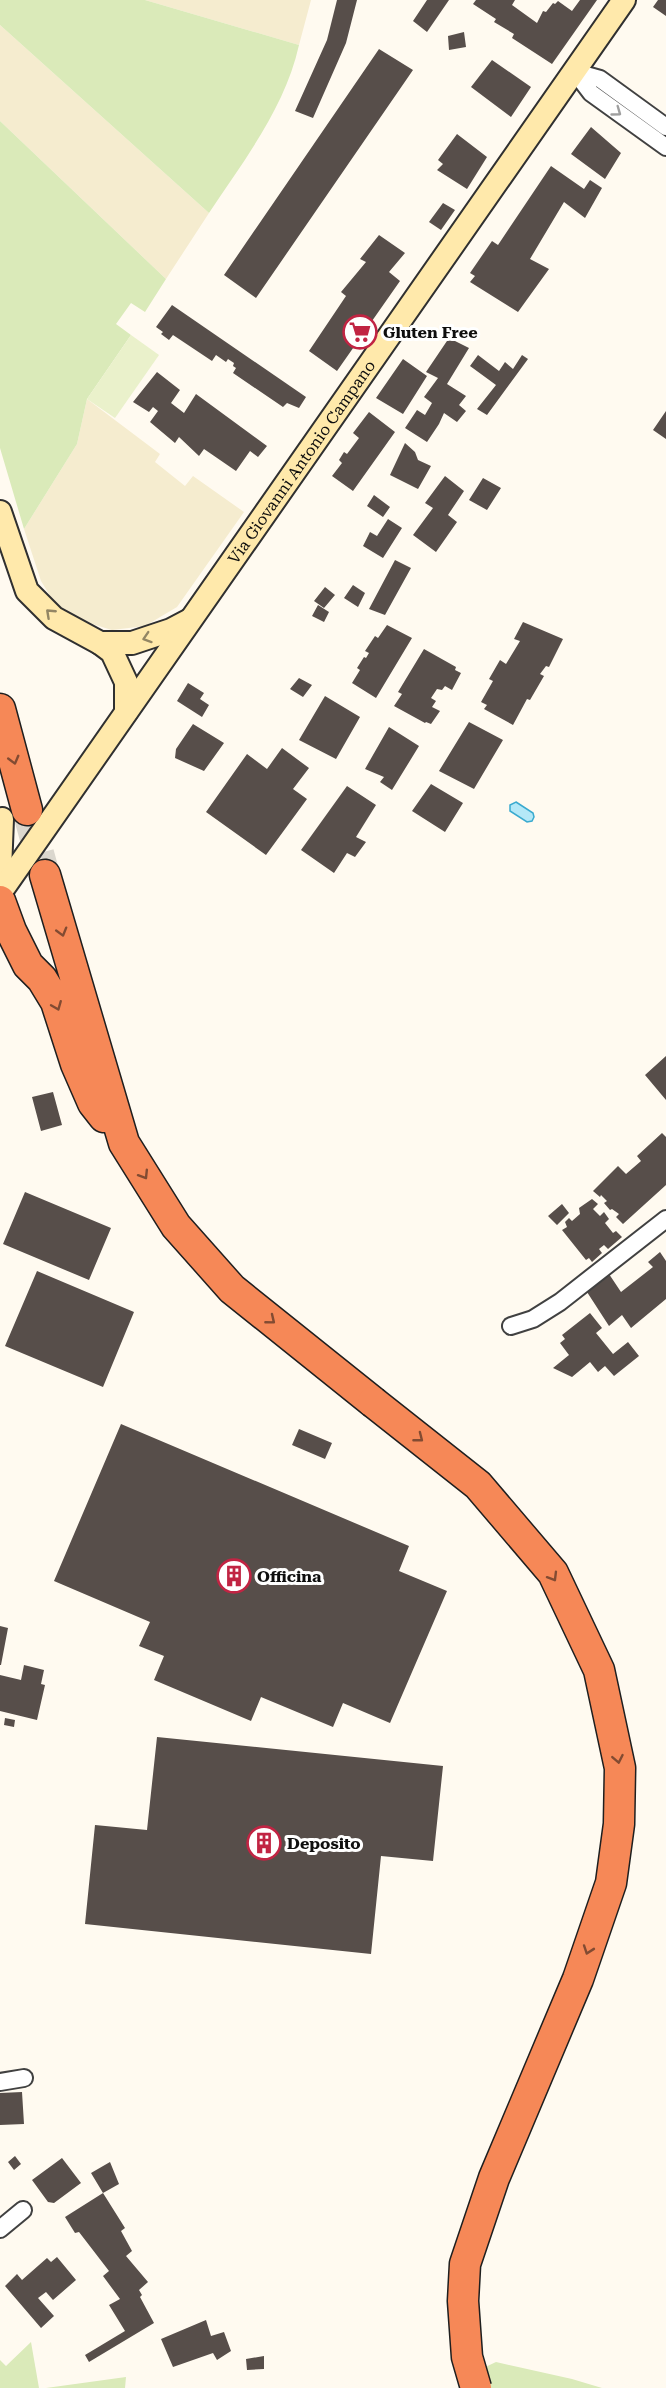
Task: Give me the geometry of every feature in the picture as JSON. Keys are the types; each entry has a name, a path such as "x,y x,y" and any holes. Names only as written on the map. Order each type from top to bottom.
{"highway":[{"path":"0,710 10,814"},
{"path":"37,864 124,1143"},
{"path":"0,901 11,931 14,964 42,979 56,1002 76,1064 93,1103 124,1143 176,1226 232,1289 478,1485 553,1573 600,1670 620,1768 619,1824 611,1883 578,1979 494,2178 465,2264 462,2301 467,2357 476,2388"}],"main road":[{"name":"Via Giovanni Antonio Campano","path":"0,893 37,864 126,712 624,0"},
{"path":"0,512 27,591 54,618 112,652 126,682 126,712"},
{"path":"100,643 132,643 171,630 191,619"},
{"path":"10,814 9,835 37,864"},
{"path":"0,871 10,814"}],"street":[{"path":"575,72 600,79 666,127"},
{"path":"575,72 591,93 666,147"},
{"path":"511,1326 533,1319 560,1302 666,1220"},
{"path":"0,2082 24,2078"},
{"path":"0,2229 23,2210"}],"shaded area":[{"path":"145,0 311,0 299,45"},
{"path":"0,25 209,213 166,279 0,121"},
{"path":"87,399 160,454 155,462 185,486 193,476 244,512 177,607 145,626 112,630 72,618 52,599 41,581 24,529 77,444"}],"green space":[{"path":"0,0 145,0 299,45 293,68 274,112 209,213 0,25"},
{"path":"0,121 166,279 145,312 131,303 116,324 131,335 87,399 77,444 24,529 0,448"},
{"path":"131,335 159,355 115,418 87,399"},
{"path":"31,2342 39,2388 0,2388 0,2360 6,2366"},
{"path":"496,2362 602,2388 481,2388 479,2370"},
{"path":"126,2377 125,2388 46,2388"}],"water":[{"path":"516,802 533,813 532,821 527,822 510,811 510,805"}],"building":[{"path":"337,0 357,0 346,43 313,118 295,111 327,40"},
{"path":"427,0 449,0 427,32 413,21"},
{"path":"476,0 515,0 512,5 537,23 543,11 546,12 553,3 558,1 572,11 580,0 597,0 552,64 512,38 514,34 494,22 496,19 473,4"},
{"path":"658,0 666,0 666,16 653,7"},
{"path":"464,32 466,47 449,50 448,36"},
{"path":"379,49 413,70 256,298 224,275"},
{"path":"492,60 531,87 511,117 471,87"},
{"path":"591,127 621,153 605,179 571,154"},
{"path":"457,134 487,157 467,189 437,170 443,164 438,160"},
{"path":"551,166 584,189 590,180 602,188 585,218 564,202 530,259 549,269 518,312 470,282 475,276 470,273 492,241 498,245"},
{"path":"443,203 455,210 441,230 429,222"},
{"path":"379,235 405,253 389,272 400,281 337,371 309,351 346,296 341,292 366,262 360,259"},
{"path":"172,305 306,397 299,408 287,403 283,407 233,373 236,368 233,366 234,363 228,359 226,362 216,355 212,361 173,335 169,340 161,334 163,332 156,327"},
{"path":"449,338 469,348 447,384 466,396 459,405 466,411 457,422 444,413 427,442 405,428 417,410 425,415 432,403 424,397 438,378 426,372"},
{"path":"478,355 499,371 505,362 513,369 522,355 528,359 487,415 477,409 496,385 470,366"},
{"path":"403,359 427,376 403,414 376,398"},
{"path":"157,372 180,390 171,403 184,413 196,394 267,446 258,457 250,451 236,471 204,449 199,456 179,437 175,443 150,422 158,411 153,407 149,412 133,402"},
{"path":"666,411 666,439 653,430"},
{"path":"369,412 395,432 353,491 332,476 342,463 339,460 344,452 347,454 359,438 353,433"},
{"path":"405,443 415,452 418,460 431,466 418,489 390,475"},
{"path":"445,476 464,491 448,515 457,522 436,552 413,535 433,508 425,503"},
{"path":"483,478 501,488 487,510 469,500"},
{"path":"374,495 390,507 383,517 367,506"},
{"path":"388,519 402,528 383,558 363,546 370,532 377,536"},
{"path":"395,560 411,568 385,615 369,609"},
{"path":"353,585 365,593 358,607 344,598"},
{"path":"325,587 335,595 324,608 314,601"},
{"path":"318,605 329,612 324,622 312,616"},
{"path":"523,622 563,639 549,667 546,666 540,674 544,676 530,700 527,699 513,725 484,709 487,705 481,702 493,681 489,679 500,660 506,664 520,641 514,639"},
{"path":"387,625 412,638 376,698 352,683 360,670 357,668 369,653 365,651 375,636 378,638"},
{"path":"424,649 456,667 455,670 461,673 452,690 445,686 442,690 437,689 431,698 436,701 432,707 440,711 431,724 394,706 402,694 398,692"},
{"path":"299,678 312,685 303,697 290,689"},
{"path":"188,683 204,693 200,699 209,705 202,717 177,701"},
{"path":"325,696 360,717 336,759 299,740"},
{"path":"469,722 503,740 474,789 439,771"},
{"path":"193,724 224,743 204,771 175,758 176,749"},
{"path":"389,727 419,746 392,790 380,782 384,777 365,769"},
{"path":"282,748 309,768 293,789 307,799 266,855 206,812 247,754 267,769"},
{"path":"431,784 463,803 445,832 412,811"},
{"path":"347,786 376,805 356,837 366,842 355,857 347,853 334,873 301,850"},
{"path":"666,1056 666,1100 645,1075"},
{"path":"53,1092 62,1125 41,1131 32,1097"},
{"path":"662,1133 666,1137 666,1185 623,1224 616,1217 619,1214 610,1210 604,1203 607,1201 593,1191 618,1166 626,1174 641,1161 637,1156"},
{"path":"25,1192 111,1228 89,1280 3,1244"},
{"path":"592,1199 598,1204 593,1209 600,1216 604,1212 609,1219 605,1223 613,1233 616,1231 622,1237 608,1249 604,1245 599,1249 602,1253 592,1262 589,1258 586,1260 562,1230 567,1227 565,1222 569,1218 572,1221 580,1214 579,1208"},
{"path":"562,1204 569,1213 557,1225 548,1216"},
{"path":"660,1252 666,1261 666,1299 631,1328 622,1315 609,1326 587,1292 609,1274 621,1292 653,1267 648,1262"},
{"path":"37,1271 134,1312 103,1387 5,1346"},
{"path":"590,1313 602,1328 596,1333 613,1354 628,1342 639,1356 614,1376 605,1366 598,1372 590,1362 572,1377 553,1368 569,1355 560,1343 565,1339 562,1335"},
{"name":"Officina","path":"121,1424 409,1546 399,1571 447,1591 390,1723 343,1703 333,1727 261,1697 251,1721 154,1680 164,1656 139,1646 150,1622 54,1581"},
{"path":"299,1429 332,1443 325,1459 292,1445"},
{"path":"0,1626 8,1628 1,1665 0,1665"},
{"path":"24,1665 44,1670 41,1684 45,1685 37,1720 0,1711 0,1675 21,1680"},
{"path":"5,1718 15,1720 14,1727 4,1725"},
{"name":"Deposito","path":"157,1737 443,1766 433,1861 381,1856 371,1954 85,1924 95,1825 147,1830"},
{"path":"22,2092 24,2124 0,2125 0,2093"},
{"path":"15,2156 21,2164 14,2170 8,2162"},
{"path":"62,2158 81,2183 54,2203 48,2202 32,2180"},
{"path":"110,2162 119,2184 103,2193 91,2173"},
{"path":"103,2193 125,2228 121,2231 132,2251 126,2256 148,2282 139,2290 142,2295 140,2297 154,2323 89,2362 85,2355 125,2331 109,2305 120,2299 103,2276 109,2271 79,2232 75,2233 65,2217"},
{"path":"57,2257 76,2280 53,2300 46,2292 38,2298 54,2316 41,2328 5,2286 17,2274 22,2280 47,2258 51,2262"},
{"path":"206,2320 211,2336 224,2332 231,2351 217,2360 213,2353 173,2367 161,2339"},
{"path":"264,2356 264,2369 247,2370 246,2359"}],"tunnel":[{"path":"27,810 45,875"}],"place":[{"name":"Gluten Free","path":"360,332"},
{"name":"Officina","path":"234,1576"},
{"name":"Deposito","path":"264,1843"}]}
